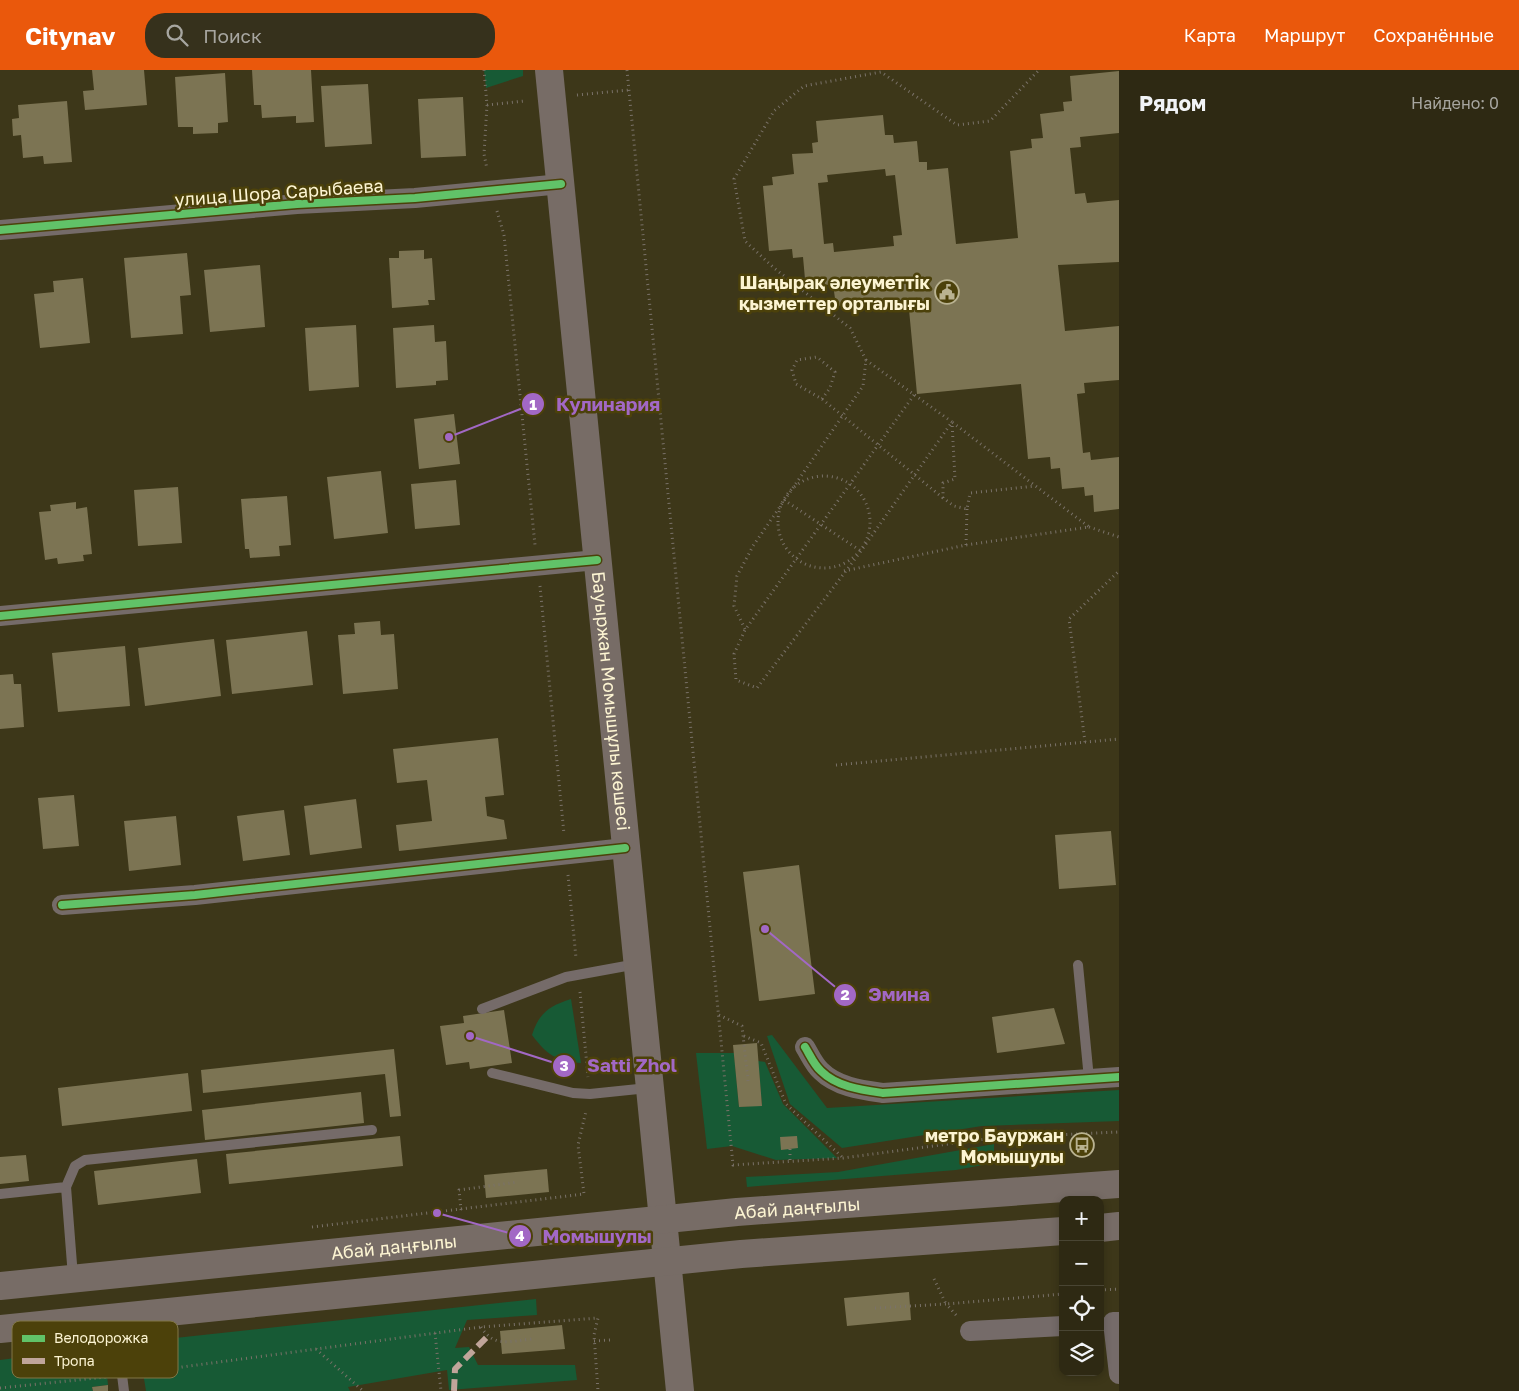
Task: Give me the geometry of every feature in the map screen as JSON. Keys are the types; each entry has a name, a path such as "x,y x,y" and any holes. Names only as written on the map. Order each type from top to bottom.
{"main road":[{"name":"Бауыржан Момышұлы көшесі","path":"549,70 636,964 680,1391"},
{"name":"Абай даңғылы","path":"0,1286 662,1219 1119,1184"},
{"path":"1104,1228 1119,1226"},
{"path":"66,1321 741,1254 1059,1231"}],"street":[{"name":"улица Шора Сарыбаева","path":"0,230 297,204 492,191 561,184"},
{"path":"0,616 597,560"},
{"path":"62,905 194,895 625,848"},
{"path":"805,1047 820,1070 837,1082 858,1090 883,1093 1119,1077"},
{"path":"1111,1323 1119,1374"},
{"path":"970,1331 1059,1326"}],"lane":[{"path":"482,1009 566,977 636,964"},
{"path":"1078,965 1089,1079"},
{"path":"492,1073 573,1093 590,1094 649,1088"},
{"path":"73,1278 66,1187 75,1166 85,1160 372,1130"},
{"path":"0,1194 66,1187"},
{"path":"115,1315 116,1321"},
{"path":"122,1378 124,1391"},
{"path":"674,1391 680,1391"}],"path":[{"path":"305,1228 584,1194 578,1145 590,1094 504,235 484,154 487,105 484,70"},
{"path":"627,70 733,1165 843,1158 992,1138 1119,1132"},
{"path":"1039,70 990,121 957,124 880,72 804,86 774,111 734,179 745,241 774,268 850,328 866,360 952,422 1089,527 1119,537"},
{"path":"572,96 629,90"},
{"path":"487,105 525,101"},
{"path":"822,399 830,388 836,372 817,357 797,360 792,370 796,384 822,399 954,506 967,509"},
{"path":"746,630 734,606 737,576 753,546 863,386 866,360"},
{"path":"914,394 822,526 796,559 746,630 734,654 736,680 757,688 861,551 952,422"},
{"path":"944,498 943,483 955,479 952,422"},
{"path":"814,478 836,478 850,484 860,492 870,515 869,534 861,551 850,561 837,567 823,569 809,566 796,559 787,550 778,525 784,500 793,488 814,478"},
{"path":"966,545 967,509 970,493 1036,486"},
{"path":"784,500 861,551"},
{"path":"844,572 966,545 1089,527"},
{"path":"1085,742 1069,619 1119,570"},
{"path":"836,765 1119,739"},
{"path":"719,1015 742,1026 748,1081"},
{"path":"744,1036 761,1043 786,1104 843,1158"},
{"path":"790,1149 790,1161"},
{"path":"461,1210 459,1190 518,1182"},
{"path":"934,1279 946,1304 970,1331"},
{"path":"1104,1290 1119,1289"},
{"path":"875,1308 1059,1294"},
{"path":"178,1367 481,1326 598,1318 594,1341 598,1391"},
{"path":"481,1326 487,1337 501,1342 532,1339"},
{"path":"435,1333 441,1391"},
{"path":"594,1341 610,1340"},
{"path":"315,1349 363,1391"},
{"path":"0,1388 94,1378"}],"green space":[{"path":"484,70 523,70 523,76 486,88"},
{"path":"571,999 581,1063 565,1061 553,1056 532,1035 538,1021 546,1011 557,1004"},
{"path":"772,1035 827,1108 1119,1090 1119,1121 982,1126 842,1148 790,1104 767,1036"},
{"path":"696,1053 734,1053 739,1107 762,1105 758,1061 765,1062 783,1104 837,1158 776,1160 732,1146 707,1149"},
{"path":"994,1144 994,1163 956,1170 747,1187 746,1177 838,1172"},
{"path":"536,1299 537,1315 467,1320 455,1348 469,1347 478,1365 575,1365 577,1380 449,1390 447,1370 348,1387 350,1391 146,1391 144,1378 178,1378 178,1338"},
{"path":"12,1358 12,1378 107,1378 108,1385 92,1387 93,1391 0,1391 0,1360"}],"building":[{"path":"92,70 144,70 147,105 85,110 83,91 94,90"},
{"path":"252,70 311,70 314,122 296,123 296,116 262,118 261,105 254,105"},
{"name":"Шаңырақ әлеуметтік қызметтер орталығы","path":"1119,71 1119,133 1080,137 1081,147 1070,148 1075,194 1085,193 1087,203 1119,200 1119,262 1058,265 1065,331 1119,326 1119,380 1084,383 1085,393 1077,394 1083,453 1090,452 1091,460 1119,457 1119,509 1094,512 1093,495 1085,496 1084,487 1062,489 1060,468 1051,469 1050,457 1028,459 1021,384 917,394 908,299 836,306 833,284 825,285 824,277 805,279 803,257 793,258 792,249 769,251 763,186 773,185 772,177 794,174 792,154 813,153 812,143 818,142 816,121 883,115 885,135 893,135 894,143 917,141 919,162 927,162 927,170 948,168 956,244 1018,238 1010,151 1032,148 1031,139 1043,138 1040,114 1064,111 1063,102 1072,101 1070,76","holes":["885,169 886,176 895,175 902,235 893,236 894,246 834,252 833,243 824,244 818,183 828,182 827,175"]},
{"path":"225,73 228,122 218,123 218,133 193,134 193,127 178,127 175,77"},
{"path":"368,84 372,144 325,147 321,86"},
{"path":"463,97 466,156 421,158 418,99"},
{"path":"67,101 72,162 44,164 43,156 23,158 21,135 13,136 12,119 19,118 18,105"},
{"path":"424,250 424,259 432,258 435,300 428,300 429,305 392,308 389,258 399,258 399,251"},
{"path":"187,253 191,295 180,296 183,334 131,338 124,258"},
{"path":"260,265 265,327 210,332 204,270"},
{"path":"83,278 90,343 40,348 34,294 54,292 53,281"},
{"path":"356,325 359,387 309,391 305,328"},
{"path":"434,325 435,342 446,341 448,380 436,381 436,385 396,388 393,328"},
{"path":"454,414 460,464 419,469 414,419"},
{"path":"381,471 388,533 334,539 327,477"},
{"path":"456,480 460,525 415,529 411,484"},
{"path":"178,487 182,543 138,546 134,490"},
{"path":"287,496 291,545 279,546 280,556 250,558 249,549 245,549 241,499"},
{"path":"76,502 76,509 87,507 92,554 83,555 84,561 58,564 57,558 45,560 39,512 51,511 50,505"},
{"path":"380,621 381,635 394,634 398,689 343,694 338,635 355,634 354,623"},
{"path":"307,631 313,685 232,694 226,640"},
{"path":"214,639 221,696 145,706 138,648"},
{"path":"125,646 130,706 58,712 52,653"},
{"path":"13,674 14,684 21,684 24,727 0,729 0,675"},
{"path":"498,738 504,795 485,797 487,816 504,820 507,839 399,851 396,825 432,821 427,780 397,783 393,749"},
{"path":"74,795 79,846 43,849 38,798"},
{"path":"356,799 362,848 310,855 304,806"},
{"path":"284,810 290,855 243,861 237,816"},
{"path":"176,816 181,865 129,871 124,821"},
{"path":"1111,831 1116,885 1059,889 1055,835"},
{"path":"799,865 815,994 759,1001 743,872"},
{"path":"1054,1008 1065,1044 997,1053 992,1017"},
{"path":"504,1010 512,1063 470,1069 469,1062 446,1065 440,1026 464,1023 463,1016"},
{"path":"757,1043 762,1106 739,1107 733,1045"},
{"path":"394,1049 401,1116 390,1117 385,1074 203,1093 201,1070"},
{"path":"188,1073 192,1111 62,1126 58,1088"},
{"path":"361,1092 364,1123 205,1140 202,1110"},
{"path":"400,1136 403,1166 229,1184 226,1154"},
{"path":"797,1136 798,1148 781,1150 780,1137"},
{"path":"26,1155 29,1181 0,1184 0,1157"},
{"path":"197,1159 201,1193 98,1205 94,1171"},
{"path":"547,1169 549,1192 486,1198 484,1175"},
{"path":"909,1292 911,1320 847,1326 844,1298"},
{"path":"562,1325 565,1349 502,1354 500,1331"},
{"path":"108,1385 108,1391 93,1391 92,1387"}],"marked path":[{"path":"454,1391 455,1369 487,1337"}],"cycle path":[{"path":"0,230 297,204 415,198 561,184"},
{"path":"0,616 597,560"},
{"path":"62,905 195,895 625,848"},
{"path":"805,1047 819,1069 834,1081 850,1087 883,1093 1119,1077"}],"place":[{"name":"Шаңырақ әлеуметтік қызметтер орталығы","path":"947,292"},
{"name":"Кулинария","path":"449,437"},
{"name":"Эмина","path":"765,929"},
{"name":"Satti Zhol","path":"470,1036"},
{"name":"метро Бауржан Момышулы","path":"1082,1145"},
{"name":"Момышулы","path":"437,1213"}]}
